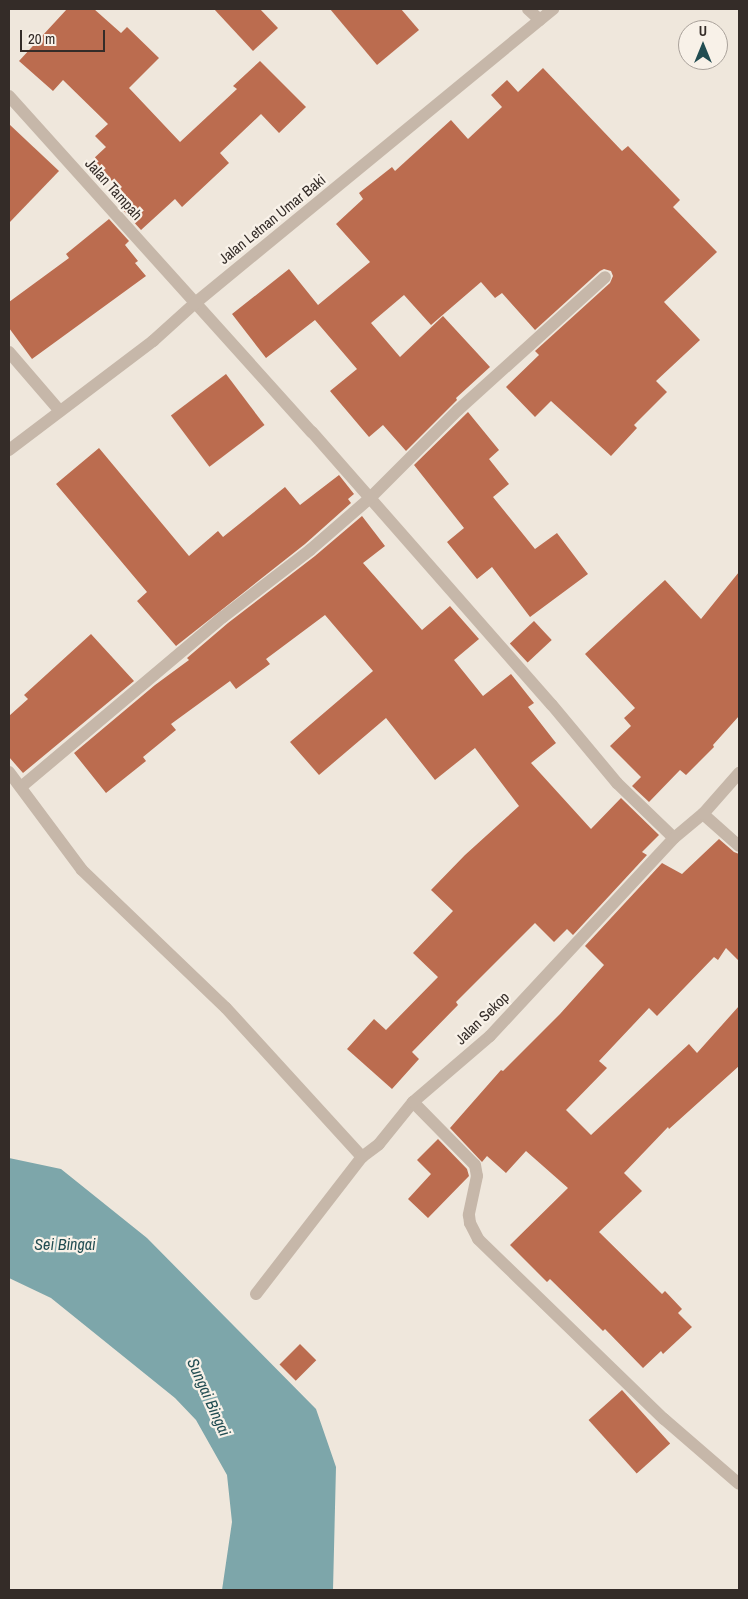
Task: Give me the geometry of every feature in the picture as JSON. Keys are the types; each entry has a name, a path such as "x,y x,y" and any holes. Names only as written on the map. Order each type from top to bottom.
{"street":[{"path":"528,9 540,20"},
{"name":"Jalan Letnan Umar Baki","path":"9,450 153,341 194,304 554,9"},
{"name":"Jalan Tampah","path":"9,96 370,498 552,705 617,783 674,838"},
{"path":"21,787 223,617 310,550 370,498 458,410 605,277"},
{"path":"9,352 60,411"},
{"path":"9,772 82,870 226,1008 362,1157"},
{"name":"Jalan Sekop","path":"256,1294 362,1157 379,1144 413,1102 490,1036 674,838 703,814 739,772"},
{"path":"703,814 739,846"},
{"path":"413,1102 475,1165 477,1176 469,1215 470,1223 478,1239 664,1419 739,1484"}],"water":[{"name":"Sei Bingai","path":"9,1158 61,1169 147,1238 316,1409 336,1467 333,1590 222,1590 232,1522 227,1475 196,1420 175,1398 51,1298 9,1278"}],"building":[{"path":"67,9 94,9 121,33 127,27 159,58 129,88 180,142 237,89 233,86 260,61 306,107 279,133 261,114 220,153 229,163 182,207 175,199 141,230 121,208 131,201 92,160 106,147 95,136 108,124 63,80 53,91 19,61"},
{"path":"214,9 260,9 278,28 253,51"},
{"path":"330,9 401,9 419,30 377,65"},
{"path":"543,68 622,151 628,146 680,200 673,207 717,252 664,302 700,340 656,381 667,392 634,425 637,428 611,456 551,401 535,417 506,387 539,355 535,351 610,283 613,276 611,271 604,269 600,271 535,330 502,293 495,298 481,282 431,325 404,295 371,323 400,357 443,316 490,367 456,398 457,400 406,451 383,425 369,437 330,391 357,369 315,320 266,358 232,314 289,269 318,305 370,262 336,224 363,199 359,193 392,167 395,171 451,120 468,139 502,107 491,95 507,80 518,92"},
{"path":"9,124 59,171 9,223"},
{"path":"109,219 129,241 125,245 138,261 135,263 146,276 32,359 9,328 9,302 69,258 66,254"},
{"path":"226,374 265,425 209,467 171,416"},
{"path":"468,412 499,450 489,459 509,484 493,497 535,549 557,533 588,574 530,617 492,567 477,579 447,542 464,528 414,465"},
{"path":"99,448 189,556 218,531 223,537 285,487 300,505 339,475 354,494 348,499 351,503 305,544 176,646 137,601 147,592 56,484"},
{"path":"362,516 385,546 363,563 422,630 450,606 479,639 454,660 483,696 511,674 534,703 528,707 556,743 531,763 591,829 621,798 659,835 642,852 647,855 573,935 567,929 554,942 535,923 456,1002 458,1005 412,1052 419,1059 392,1089 347,1049 374,1019 386,1030 438,977 413,953 453,911 431,890 465,855 519,806 475,748 435,780 386,718 319,775 290,742 373,671 325,615 266,659 270,664 236,689 230,681 171,724 176,730 143,757 146,761 106,793 74,753 155,685 189,660 187,658 228,623 315,556"},
{"path":"739,572 739,716 713,745 714,747 686,775 680,770 649,802 632,786 641,777 610,746 631,726 624,718 635,708 585,654 665,580 701,619"},
{"path":"534,621 552,640 528,663 510,644"},
{"path":"91,634 134,681 23,773 9,757 9,716 28,699 24,695"},
{"path":"719,839 739,854 739,961 726,948 718,960 714,957 657,1016 649,1008 599,1061 607,1068 566,1110 591,1135 689,1044 697,1053 739,1006 739,1066 669,1129 668,1127 624,1173 642,1191 599,1232 662,1294 665,1291 682,1309 678,1313 692,1327 663,1354 661,1351 643,1368 605,1329 603,1331 550,1279 547,1282 510,1245 568,1188 526,1151 506,1173 487,1156 482,1162 450,1128 501,1070 503,1071 560,1014 604,965 585,946 662,863 682,874"},
{"path":"438,1139 467,1169 469,1176 428,1218 408,1199 431,1174 417,1160"},
{"path":"300,1344 316,1360 296,1381 279,1365"},
{"path":"622,1390 670,1444 637,1474 589,1420"}],"water label":[{"name":"Sungai Bingai","path":"209,1397"}]}
